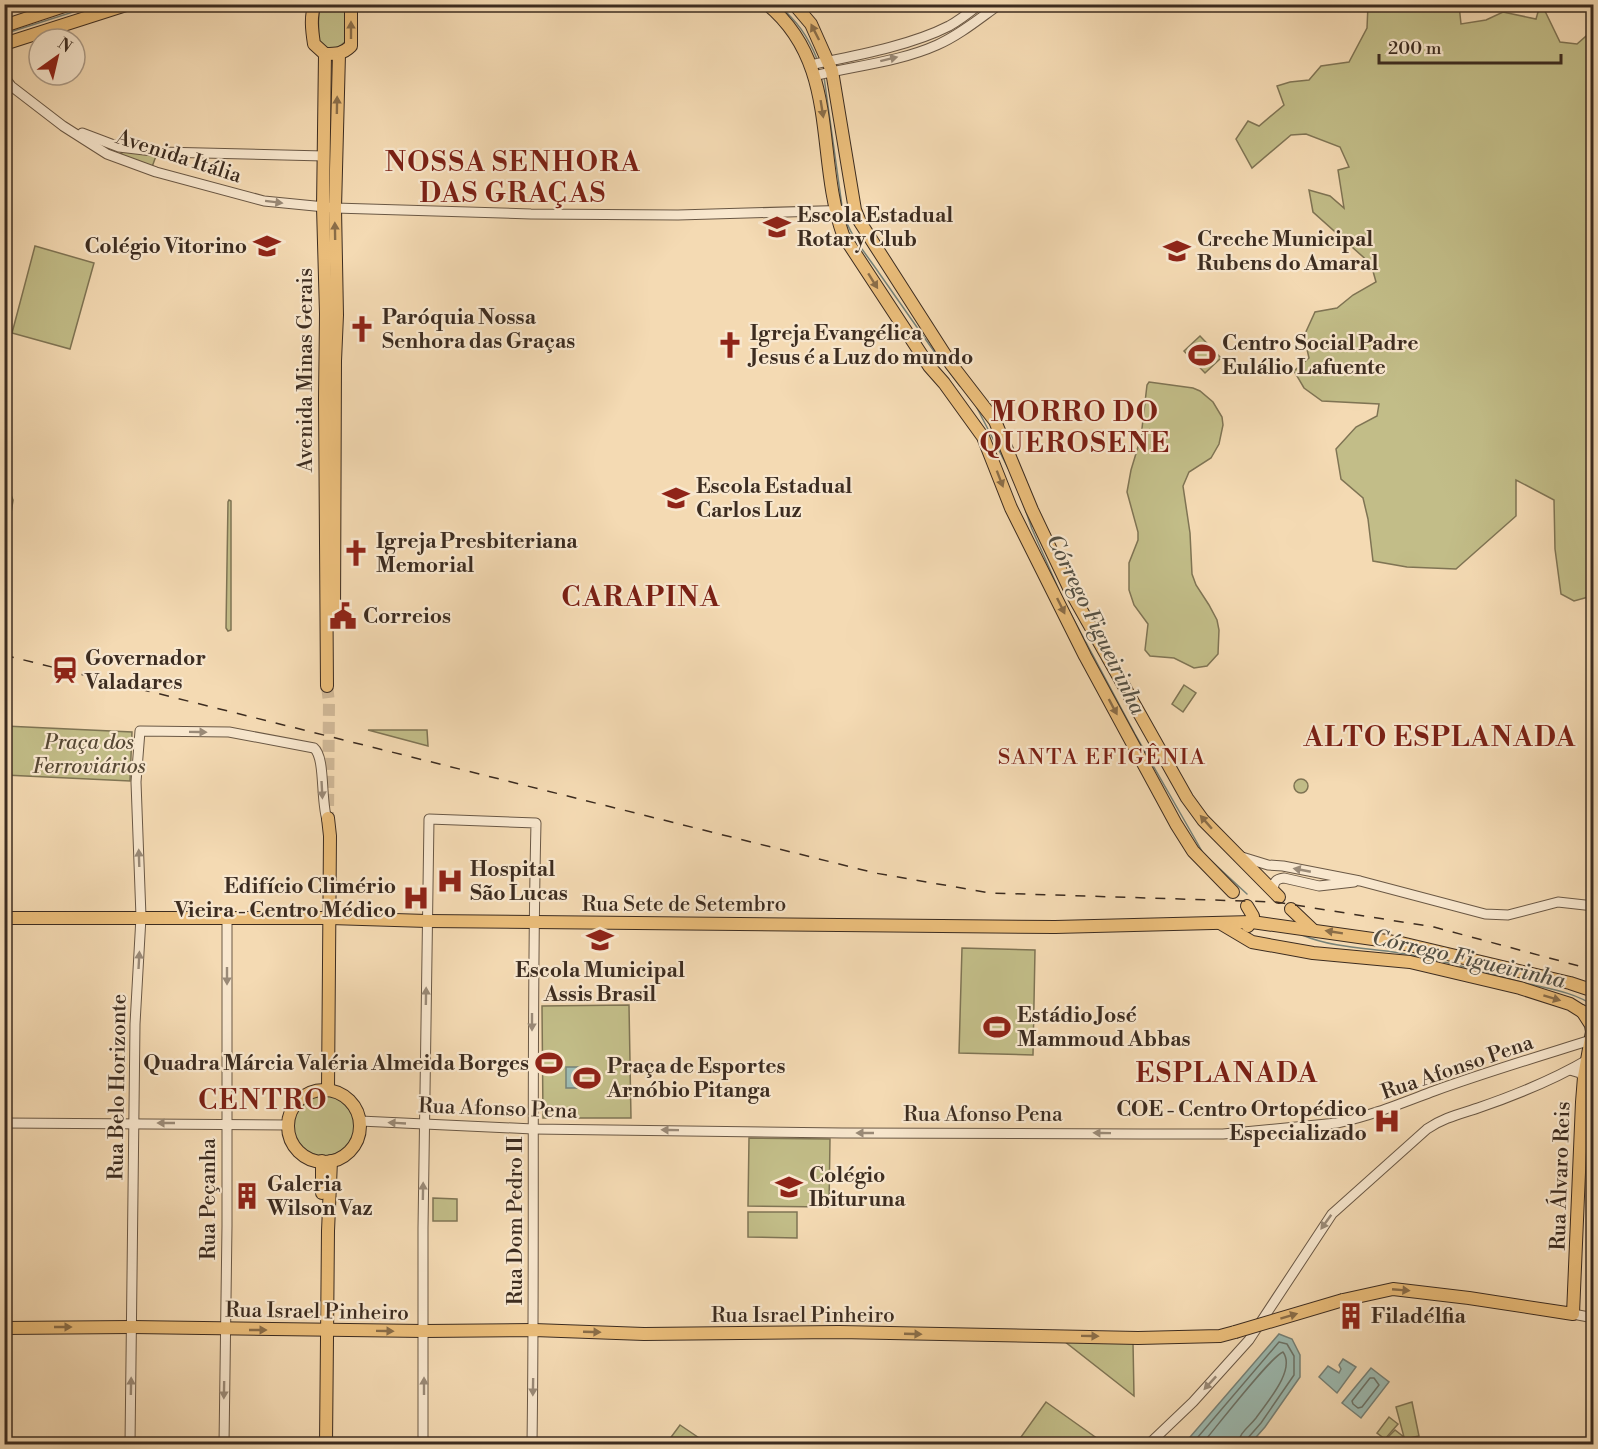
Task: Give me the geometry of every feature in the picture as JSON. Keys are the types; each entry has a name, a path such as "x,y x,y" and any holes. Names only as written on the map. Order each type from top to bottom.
{"main road":[{"path":"4,26 70,4"},
{"path":"4,44 129,4"},
{"path":"766,4 788,24 812,70 822,108 827,162 844,211 870,240 951,364 994,421 1032,510 1071,592 1187,798 1203,820 1276,894"},
{"path":"794,4 811,24 830,66 844,211 843,235 928,366 944,383 983,437 1011,508 1085,656 1187,843 1233,892"},
{"path":"313,5 314,44 325,54 339,54 351,46 351,5"},
{"name":"Avenida Minas Gerais","path":"325,54 324,156 337,315 330,686"},
{"name":"Avenida Minas Gerais","path":"330,208 339,54"},
{"path":"1085,656 1101,648"},
{"path":"324,1090 326,918 330,836 328,820"},
{"path":"1247,906 1253,914 1252,922 1246,928 1246,933 1252,942"},
{"path":"1291,909 1312,929"},
{"name":"Rua Sete de Setembro","path":"4,918 326,918 1055,927 1219,922 1271,923 1312,929 1411,954 1564,1001 1582,1011 1593,1021"},
{"name":"Rua Sete de Setembro","path":"1219,922 1252,942 1313,953 1411,954 1591,989"},
{"path":"1269,945 1275,935 1271,923"},
{"path":"1582,1011 1591,1025 1592,1040"},
{"name":"Rua Álvaro Reis","path":"1573,1314 1582,1102 1584,1077 1590,1058 1592,1040"},
{"path":"324,1090 339,1093 349,1100 356,1109 360,1121 360,1131 350,1150 342,1157 327,1161 313,1160 298,1150 292,1143 288,1125 289,1115 300,1098 308,1093 324,1090"},
{"path":"1582,1102 1593,1092"},
{"path":"321,1444 327,1161"},
{"name":"Rua Israel Pinheiro","path":"4,1328 534,1330 644,1334 839,1332 1138,1338 1220,1336 1343,1300 1393,1289 1573,1314"},
{"path":"324,1330 326,1444"}],"street":[{"path":"830,66 932,34 951,25 980,4"},
{"path":"812,70 891,58 936,46 1000,4"},
{"path":"4,78 63,126 117,152 324,156"},
{"name":"Avenida Itália","path":"117,152 156,172 264,201 330,208 678,215 844,211"},
{"name":"Rua Belo Horizonte","path":"130,1444 135,1024 141,917 136,782 140,731 229,732 312,747 317,750 320,757 323,805 328,820"},
{"name":"Rua Dom Pedro II","path":"427,921 429,819 537,824 534,922 532,1444"},
{"path":"1236,854 1268,865 1360,881 1497,916 1558,902 1593,906"},
{"path":"1276,894 1274,882 1278,878 1319,886 1360,881"},
{"name":"Rua Peçanha","path":"224,1444 227,918"},
{"path":"423,1444 427,921"},
{"name":"Rua Afonso Pena","path":"360,1121 533,1129 1223,1134 1337,1123 1355,1119 1592,1040"},
{"path":"1149,1444 1193,1402 1249,1340 1325,1223 1427,1129 1570,1070 1590,1058"},
{"path":"1570,1070 1584,1077 1593,1092"},
{"path":"4,1123 288,1125"},
{"name":"Rua Israel Pinheiro","path":"1573,1314 1593,1318"}],"green space":[{"path":"323,5 344,5 347,8 348,35 346,40 343,44 330,50 317,41 319,9"},
{"path":"1368,5 1459,5 1461,24 1486,20 1503,12 1536,19 1540,5 1542,5 1560,42 1577,44 1593,30 1593,599 1592,596 1574,601 1561,594 1555,549 1554,500 1516,480 1516,516 1456,569 1407,567 1373,561 1363,498 1341,479 1336,449 1356,427 1377,416 1379,404 1322,401 1304,388 1294,371 1309,358 1304,336 1315,312 1337,308 1353,295 1376,282 1371,264 1313,212 1309,190 1330,196 1344,208 1338,170 1349,167 1340,147 1306,134 1291,135 1252,168 1236,139 1248,121 1259,126 1284,105 1277,86 1309,80 1321,66 1349,62 1367,28"},
{"path":"121,151 156,156 152,167 122,155"},
{"path":"35,246 94,263 70,349 12,333"},
{"name":"Centro Social Padre Eulálio Lafuente","path":"1200,336 1221,358 1205,373 1184,351"},
{"path":"1149,382 1200,391 1213,402 1222,417 1223,425 1219,444 1211,458 1189,472 1183,486 1190,533 1192,574 1217,620 1219,630 1218,654 1207,666 1194,668 1174,658 1150,656 1145,650 1148,624 1134,605 1129,590 1129,563 1138,540 1138,532 1127,492 1141,437"},
{"path":"4,477 13,500 10,520 5,522"},
{"path":"229,500 231,501 231,630 228,631 226,628"},
{"path":"1184,685 1196,693 1183,712 1172,704"},
{"name":"Praça dos Ferroviários","path":"5,726 132,732 130,781 5,775"},
{"path":"368,730 427,730 428,746"},
{"path":"1298,779 1304,779 1308,786 1304,793 1298,793 1294,789 1294,783"},
{"name":"Estádio José Mammoud Abbas","path":"962,948 1035,950 1033,1055 959,1053"},
{"name":"Praça de Esportes Arnóbio Pitanga","path":"629,1005 631,1118 543,1118 542,1006"},
{"path":"318,1094 330,1094 346,1103 353,1113 355,1125 353,1137 346,1147 330,1156 318,1156 307,1151 298,1142 293,1131 293,1119 298,1108 307,1099"},
{"path":"749,1138 830,1139 829,1207 748,1206"},
{"path":"433,1198 457,1199 457,1221 433,1221"},
{"path":"748,1212 797,1212 797,1238 748,1237"},
{"path":"1064,1341 1133,1342 1134,1396"},
{"path":"1046,1402 1105,1444 1016,1444"},
{"path":"1412,1402 1419,1436 1405,1439 1407,1442 1405,1444 1381,1444 1395,1430 1404,1437 1396,1407"},
{"path":"1389,1417 1398,1424 1385,1439 1377,1433"},
{"path":"680,1425 708,1444 666,1444"}],"water":[{"path":"566,1067 579,1067 579,1088 566,1088"},
{"path":"1279,1334 1292,1339 1300,1355 1300,1377 1265,1427 1250,1444 1184,1444"},
{"path":"1343,1359 1356,1367 1337,1393 1319,1377 1328,1366 1339,1373 1341,1369 1339,1365"},
{"path":"1371,1368 1389,1382 1361,1418 1342,1403"}],"waterway":[{"name":"Córrego Figueirinha","path":"4,34 98,4"},
{"name":"Córrego Figueirinha","path":"778,4 801,29 817,59"},
{"name":"Córrego Figueirinha","path":"824,77 842,206"},
{"name":"Córrego Figueirinha","path":"844,214 859,245 960,386"},
{"name":"Córrego Figueirinha","path":"976,406 1008,468"},
{"name":"Córrego Figueirinha","path":"1023,503 1059,590"},
{"name":"Córrego Figueirinha","path":"1066,605 1135,734 1203,853"},
{"name":"Córrego Figueirinha","path":"1206,856 1247,894"},
{"name":"Córrego Figueirinha","path":"1302,935 1338,945 1400,953 1449,963 1563,992 1594,1006"}],"tunnel":[{"path":"327,686 329,702 328,816"}],"railway":[{"path":"4,655 875,873 990,893 1276,902 1434,927 1594,970"}],"place":[{"name":"Escola Estadual Rotary Club","path":"777,227"},
{"name":"Colégio Vitorino","path":"267,246"},
{"name":"Creche Municipal Rubens do Amaral","path":"1177,251"},
{"name":"Paróquia Nossa Senhora das Graças","path":"362,329"},
{"name":"Igreja Evangélica Jesus é a Luz do mundo","path":"730,345"},
{"name":"Centro Social Padre Eulálio Lafuente","path":"1202,355"},
{"name":"Escola Estadual Carlos Luz","path":"676,498"},
{"name":"Igreja Presbiteriana Memorial","path":"356,553"},
{"name":"Correios","path":"343,616"},
{"name":"Governador Valadares","path":"65,670"},
{"name":"Hospital São Lucas","path":"450,881"},
{"name":"Edifício Climério Vieira - Centro Médico","path":"416,898"},
{"name":"Escola Municipal Assis Brasil","path":"600,940"},
{"name":"Estádio José Mammoud Abbas","path":"997,1027"},
{"name":"Quadra Márcia Valéria Almeida Borges","path":"549,1063"},
{"name":"Praça de Esportes Arnóbio Pitanga","path":"587,1078"},
{"name":"COE - Centro Ortopédico Especializado","path":"1387,1121"},
{"name":"Colégio Ibituruna","path":"789,1187"},
{"name":"Galeria Wilson Vaz","path":"247,1196"},
{"name":"Filadélfia","path":"1351,1316"}],"district":[{"name":"NOSSA SENHORA DAS GRAÇAS","path":"513,178"},
{"name":"MORRO DO QUEROSENE","path":"1075,428"},
{"name":"CARAPINA","path":"641,597"},
{"name":"ALTO ESPLANADA","path":"1440,737"},
{"name":"SANTA EFIGÊNIA","path":"1102,756"},
{"name":"ESPLANADA","path":"1227,1073"},
{"name":"CENTRO","path":"263,1100"}]}
